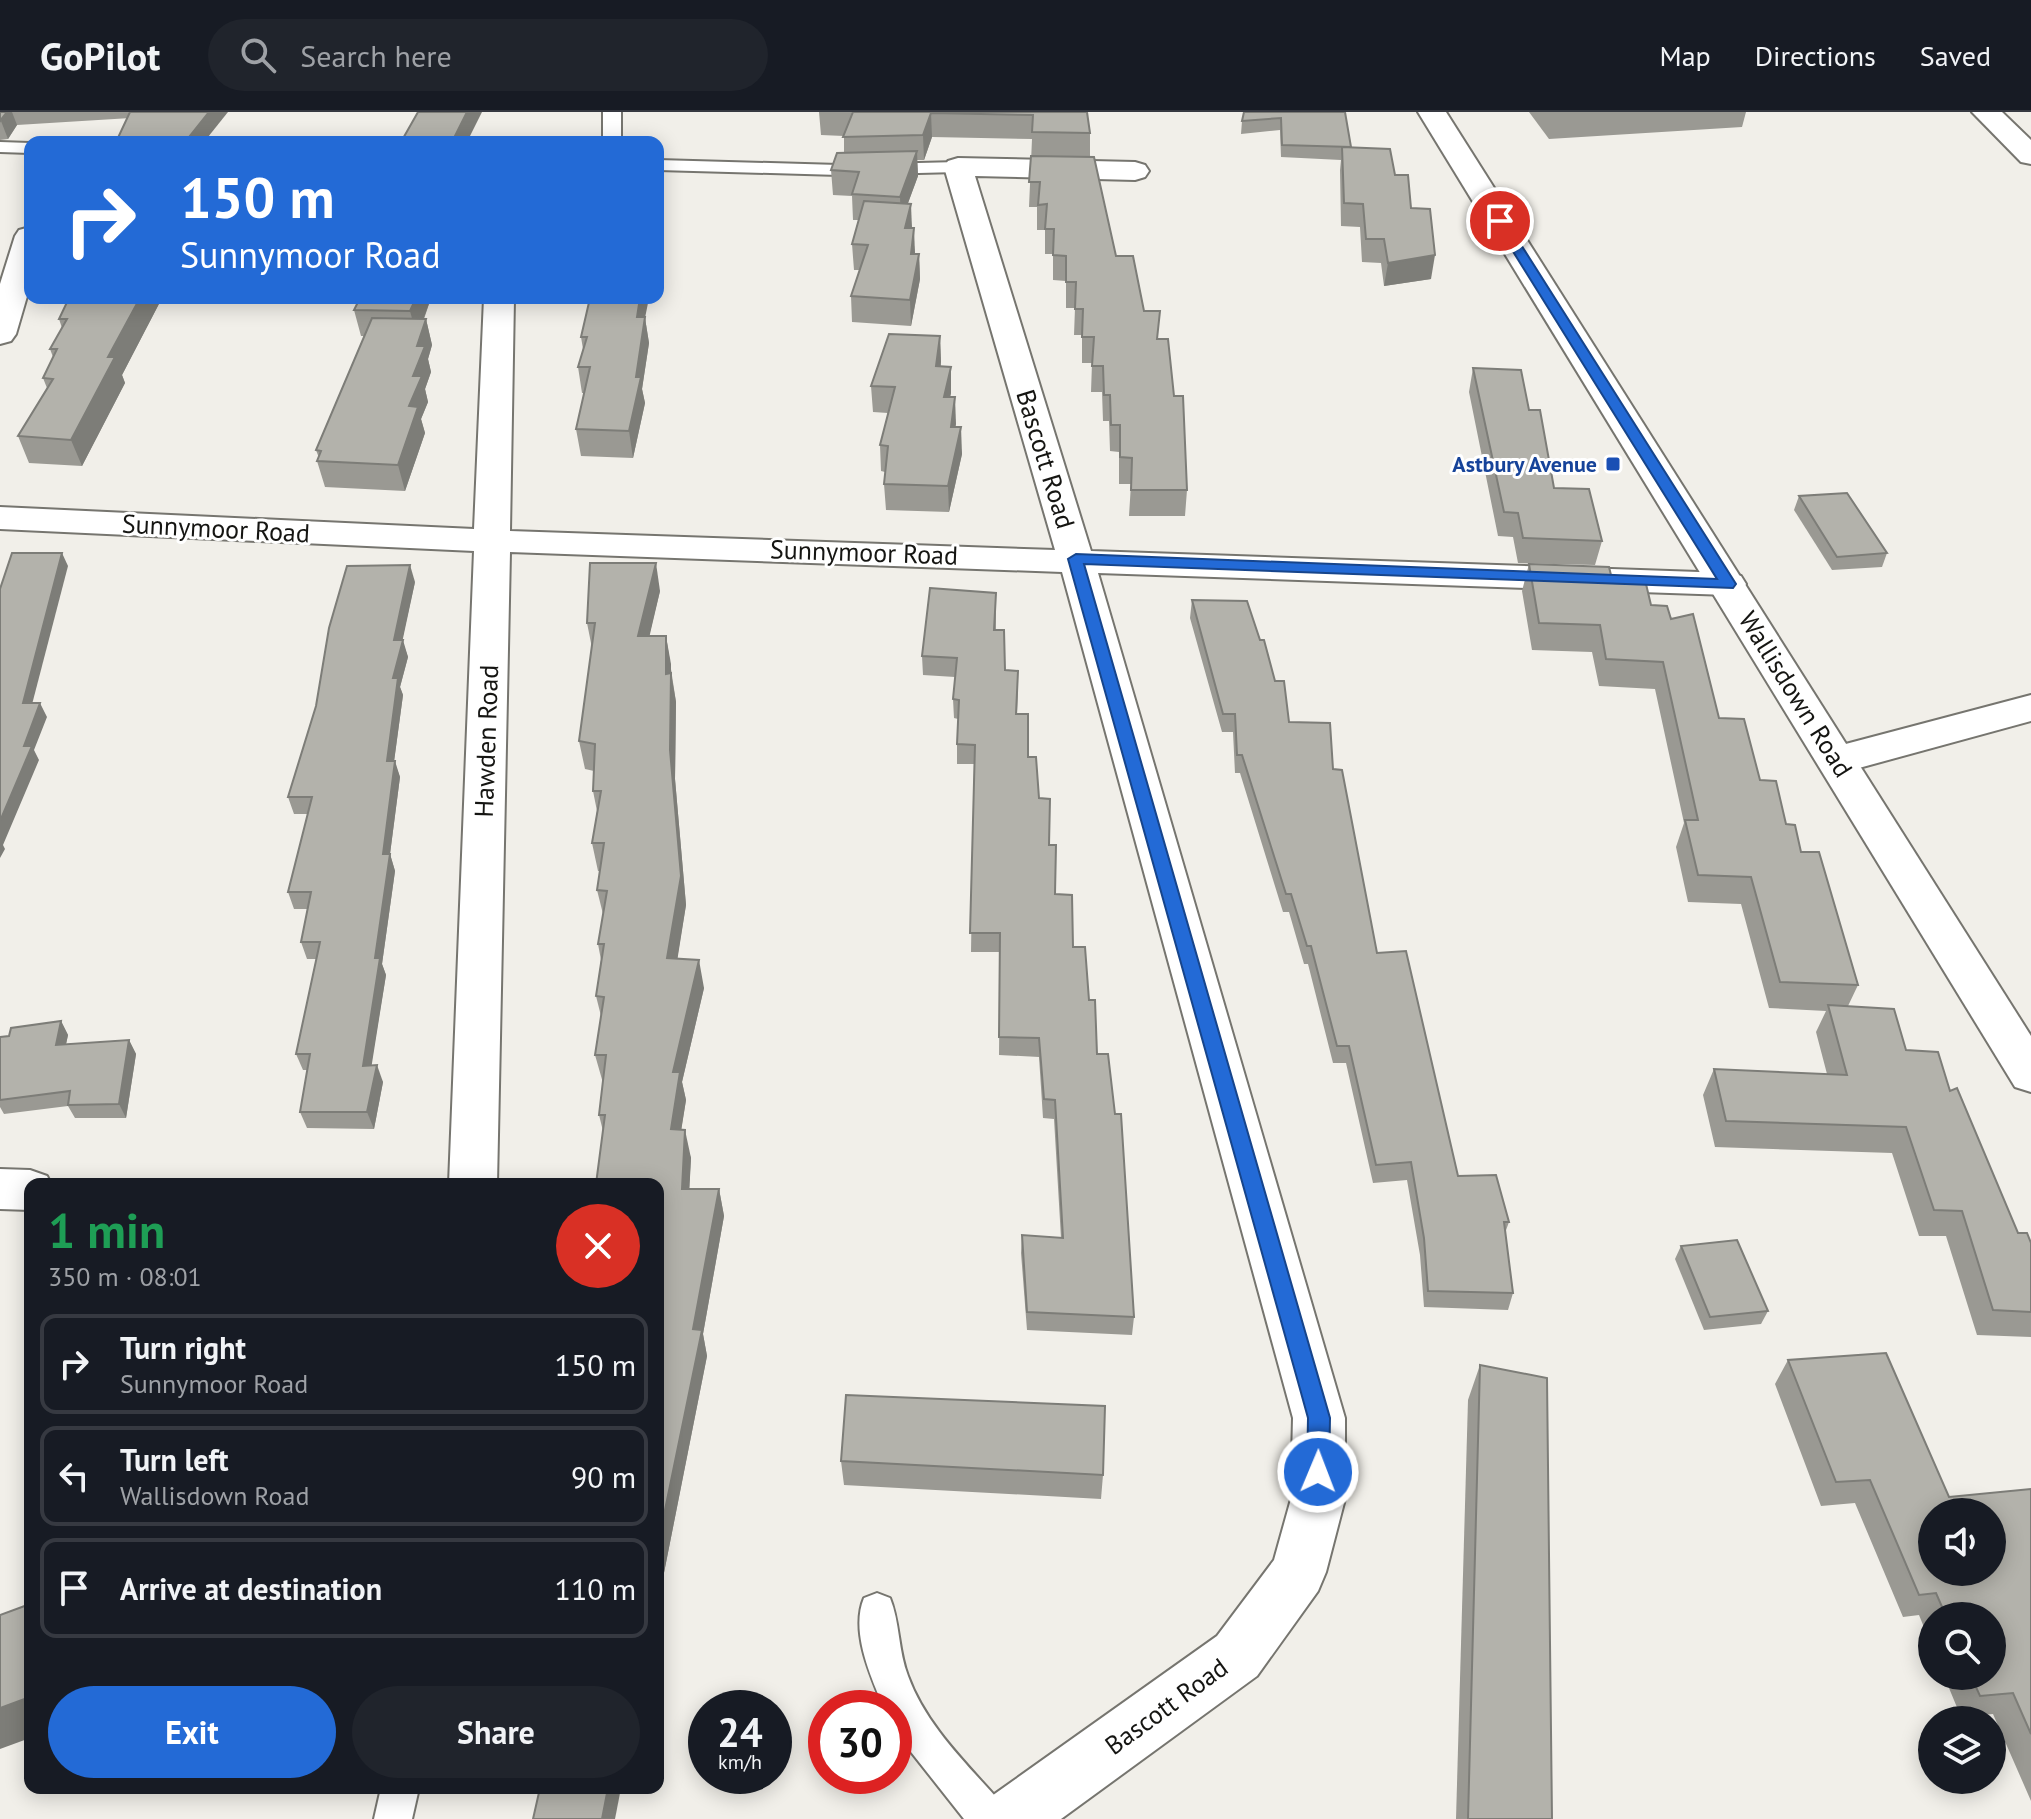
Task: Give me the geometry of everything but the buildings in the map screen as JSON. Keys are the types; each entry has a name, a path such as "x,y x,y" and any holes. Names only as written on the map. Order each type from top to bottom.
{"street":[{"name":"Wallisdown Road","path":"1432,112 2031,1074"},
{"path":"1986,112 2031,156"},
{"path":"958,167 1135,171"},
{"name":"Bascott Road","path":"958,167 1076,559 1319,1418 1318,1499 1298,1572 1237,1656 1059,1804 1010,1819"},
{"path":"0,334 24,256"},
{"name":"Hawden Road","path":"473,1178 499,304"},
{"name":"Sunnymoor Road","path":"0,518 493,541 1728,584"},
{"path":"1837,760 2031,708"},
{"path":"0,1189 24,1190"}],"lane":[{"path":"612,112 612,136"},
{"path":"0,147 24,148"},
{"path":"664,165 839,170 958,167"},
{"path":"877,1610 879,1650 907,1720 989,1819"},
{"path":"393,1819 399,1794"}],"place":[{"name":"Astbury Avenue","path":"1613,464"}],"route":[{"path":"1318,1472 1319,1418 1076,559 1728,584 1500,221"}]}
